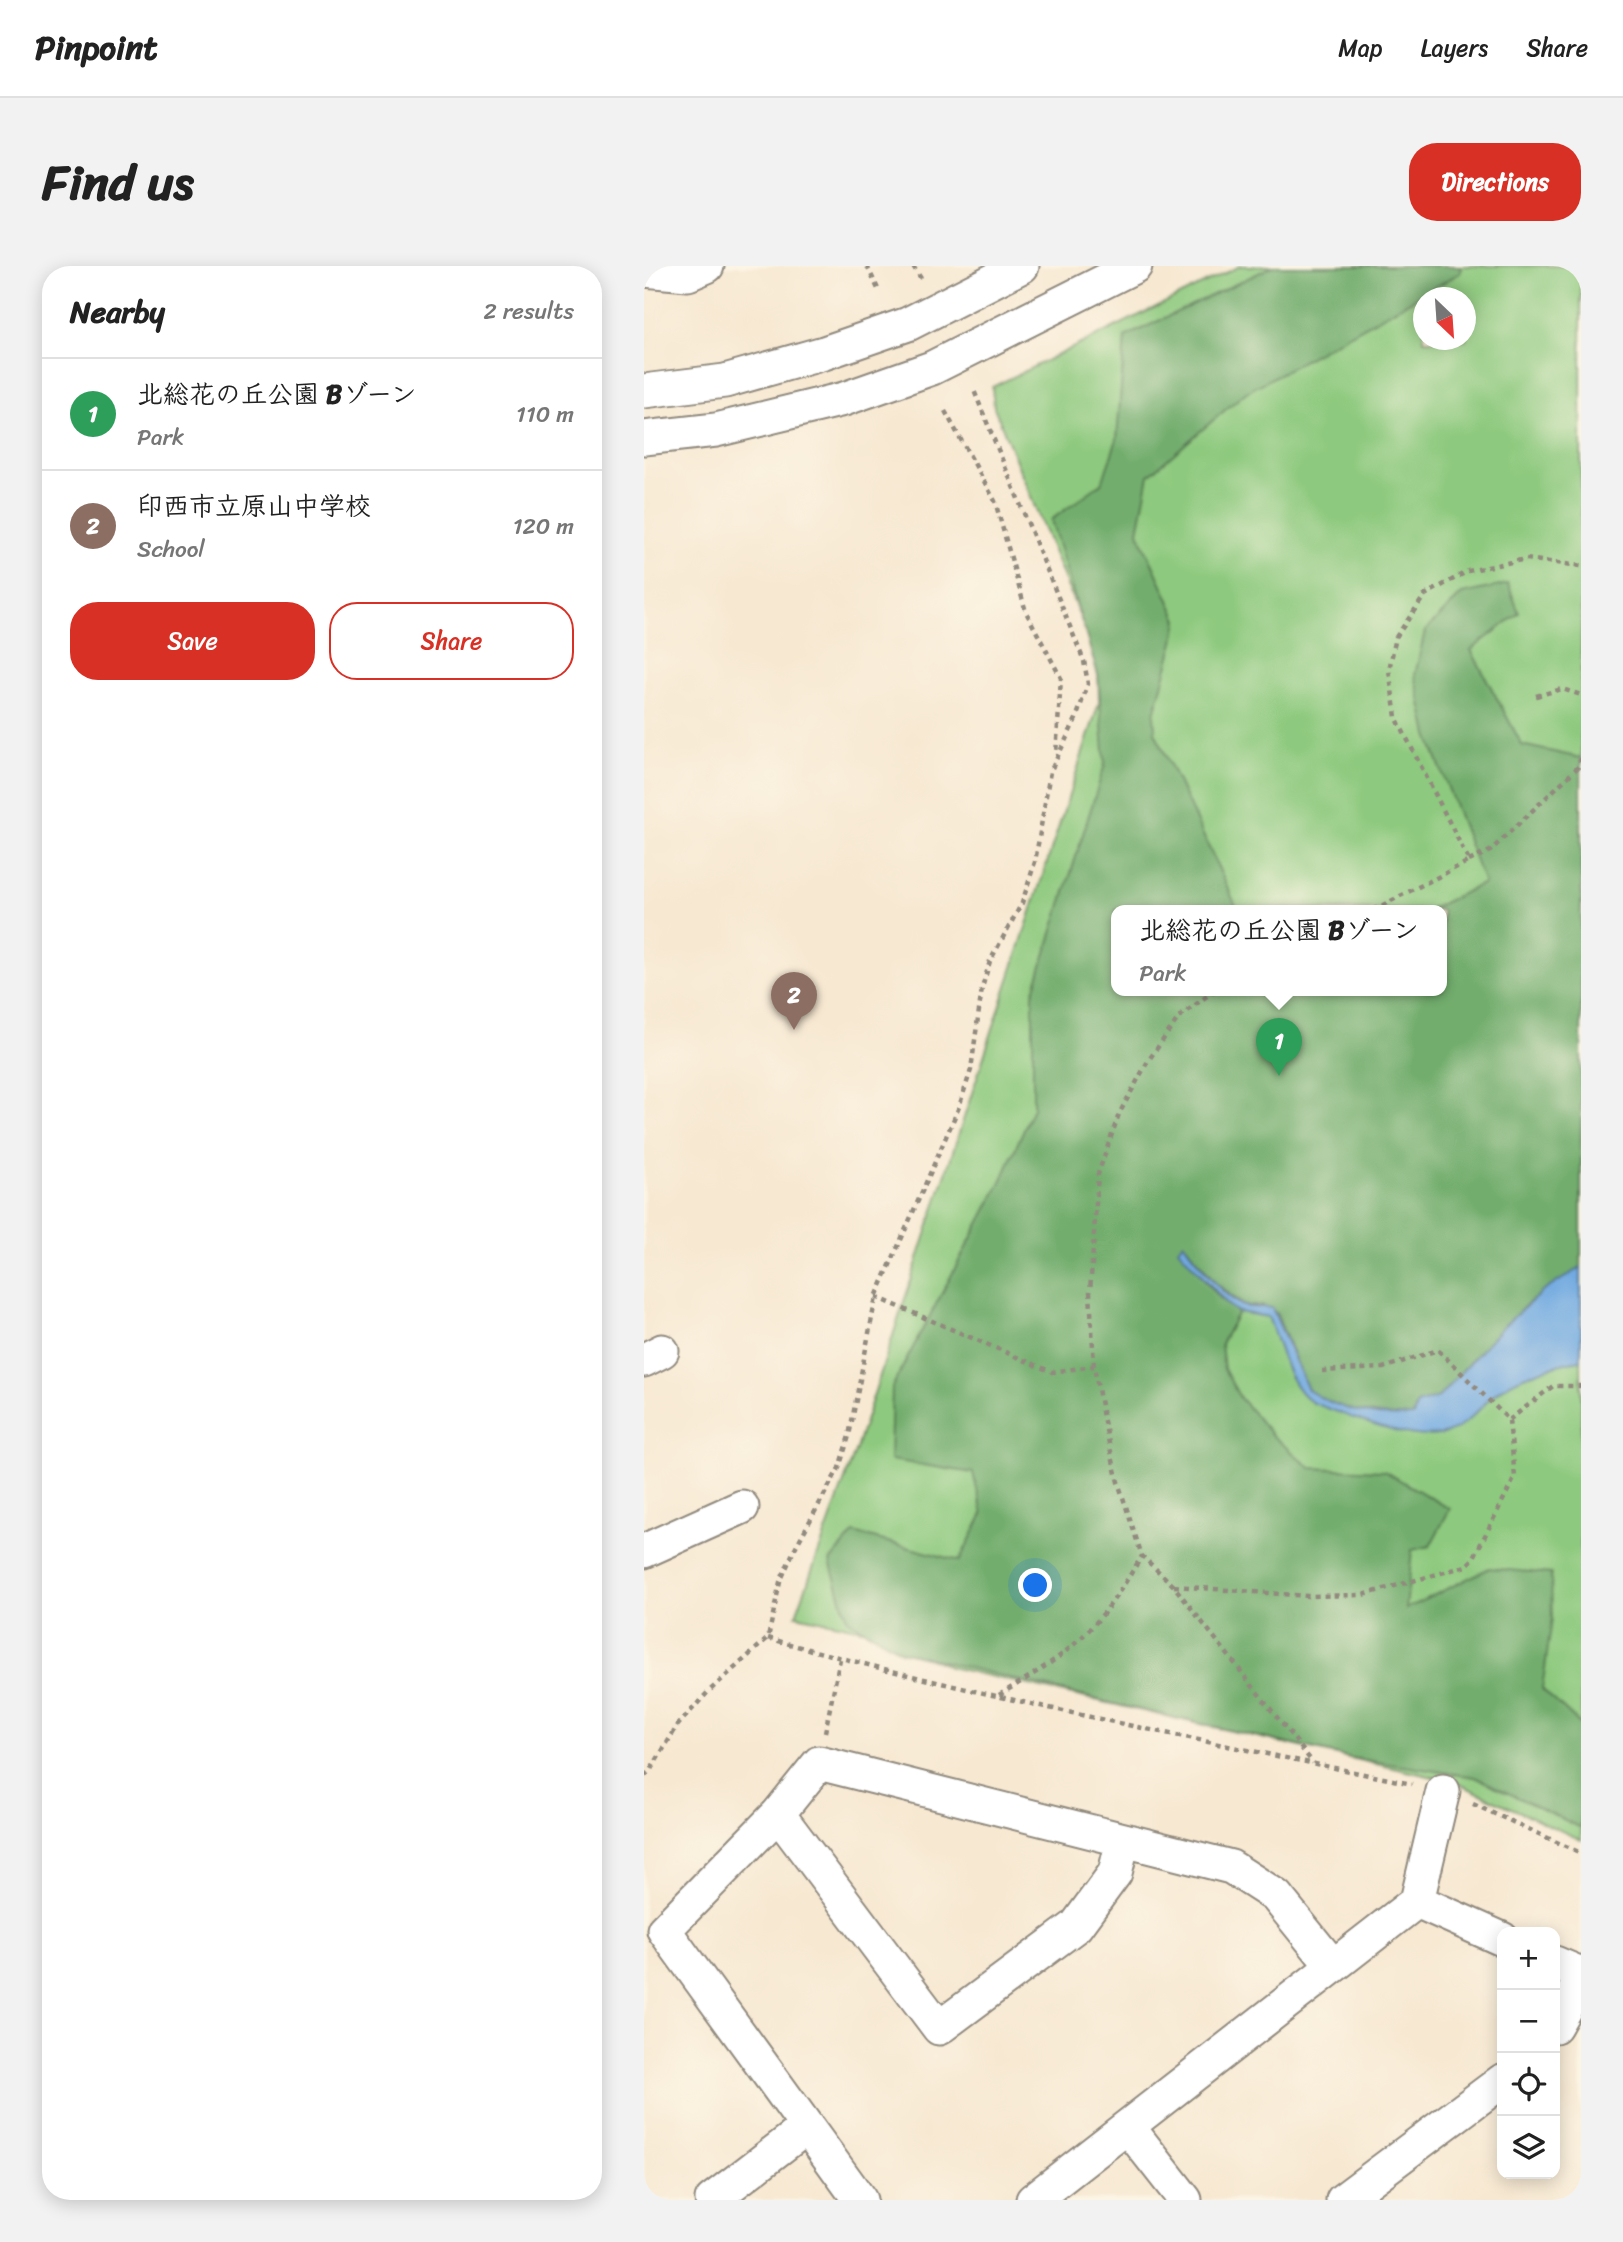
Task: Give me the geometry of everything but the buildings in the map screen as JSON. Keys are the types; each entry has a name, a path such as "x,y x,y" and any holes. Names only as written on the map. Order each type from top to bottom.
{"street":[{"path":"644,270 688,274 708,266"},
{"path":"644,391 725,381 824,354 908,324 1022,266"},
{"path":"644,438 716,430 844,399 932,368 1135,266"},
{"path":"644,1551 742,1507"},
{"path":"860,2200 664,1930 778,1814 819,1763 1231,1867 1276,1896 1332,1965"},
{"path":"1033,2200 1417,1901 1443,1791"},
{"path":"778,1814 939,2028 1076,1926 1115,1873 1123,1840"},
{"path":"1417,1901 1497,1937"},
{"path":"1560,1965 1581,1974"},
{"path":"1560,2017 1581,1980"},
{"path":"1343,2200 1497,2085"},
{"path":"712,2200 807,2127"},
{"path":"1128,2127 1185,2200"}],"path":[{"path":"867,266 878,289"},
{"path":"644,1776 650,1771 678,1725 708,1692 768,1639 780,1582 795,1548 839,1468 849,1436 876,1297 967,1082 982,988 990,961 1022,903 1035,862 1050,772 1076,719 1088,684 1084,662 973,388"},
{"path":"944,411 995,501 1026,612 1061,678 1056,760"},
{"path":"1469,861 1396,717 1389,670 1395,637 1425,595 1468,571 1526,559 1581,566"},
{"path":"1536,696 1562,690 1581,695"},
{"path":"1383,905 1490,851 1578,767 1581,757"},
{"path":"1207,996 1179,1017 1148,1061 1118,1114 1098,1174 1090,1292 1094,1366 1102,1417 1118,1482 1142,1556 1173,1586 1313,1763"},
{"path":"876,1297 1052,1372 1094,1366"},
{"path":"1173,1586 1308,1596 1363,1594 1466,1566 1473,1559 1515,1477 1509,1420 1438,1350 1382,1368 1322,1371"},
{"path":"1509,1420 1553,1386 1581,1386"},
{"path":"998,1696 1039,1671 1084,1636 1111,1603 1142,1556"},
{"path":"768,1639 998,1696 1443,1791 1581,1853"},
{"path":"819,1763 840,1659"}],"green space":[{"path":"1240,266 1581,266 1581,1840 1455,1782 949,1667 880,1633 796,1615 856,1449 1099,703 1098,661 994,407 992,387"},
{"path":"1273,266 1461,266 1460,273 1435,287 1413,287 1413,299 1245,393 1149,475 1138,532 1178,620 1154,714 1155,732 1236,905 1111,905 1111,996 1447,996 1447,905 1439,905 1484,883 1428,735 1415,675 1425,631 1462,594 1508,584 1519,613 1471,650 1522,745 1581,758 1581,1267 1527,1304 1439,1397 1417,1404 1413,1416 1386,1416 1345,1408 1308,1390 1276,1313 1263,1306 1245,1306 1234,1298 1216,1283 1183,1242 1206,1281 1220,1298 1238,1312 1221,1344 1224,1369 1240,1398 1272,1435 1311,1468 1384,1471 1450,1509 1430,1546 1412,1550 1406,1609 1489,1568 1551,1574 1552,1619 1542,1689 1581,1725 1581,1828 1475,1777 1351,1758 1119,1705 901,1651 847,1619 830,1561 854,1533 959,1561 983,1514 973,1473 890,1460 892,1387 1000,1184 1033,1108 1033,994 1105,764 1098,675 1051,520 1102,483 1117,439 1125,337"}],"water":[{"path":"1183,1242 1210,1278 1236,1302 1247,1307 1272,1308 1308,1390 1332,1403 1358,1412 1413,1416 1417,1404 1439,1397 1500,1329 1542,1292 1581,1267 1581,1360 1518,1379 1501,1389 1462,1425 1447,1433 1416,1435 1380,1427 1313,1403 1304,1396 1290,1376 1268,1317 1238,1312 1229,1306 1178,1249"}],"place":[{"name":"印西市立原山中学校","path":"794,1030"},
{"name":"北総花の丘公園 Bゾーン","path":"1279,1076"}]}
